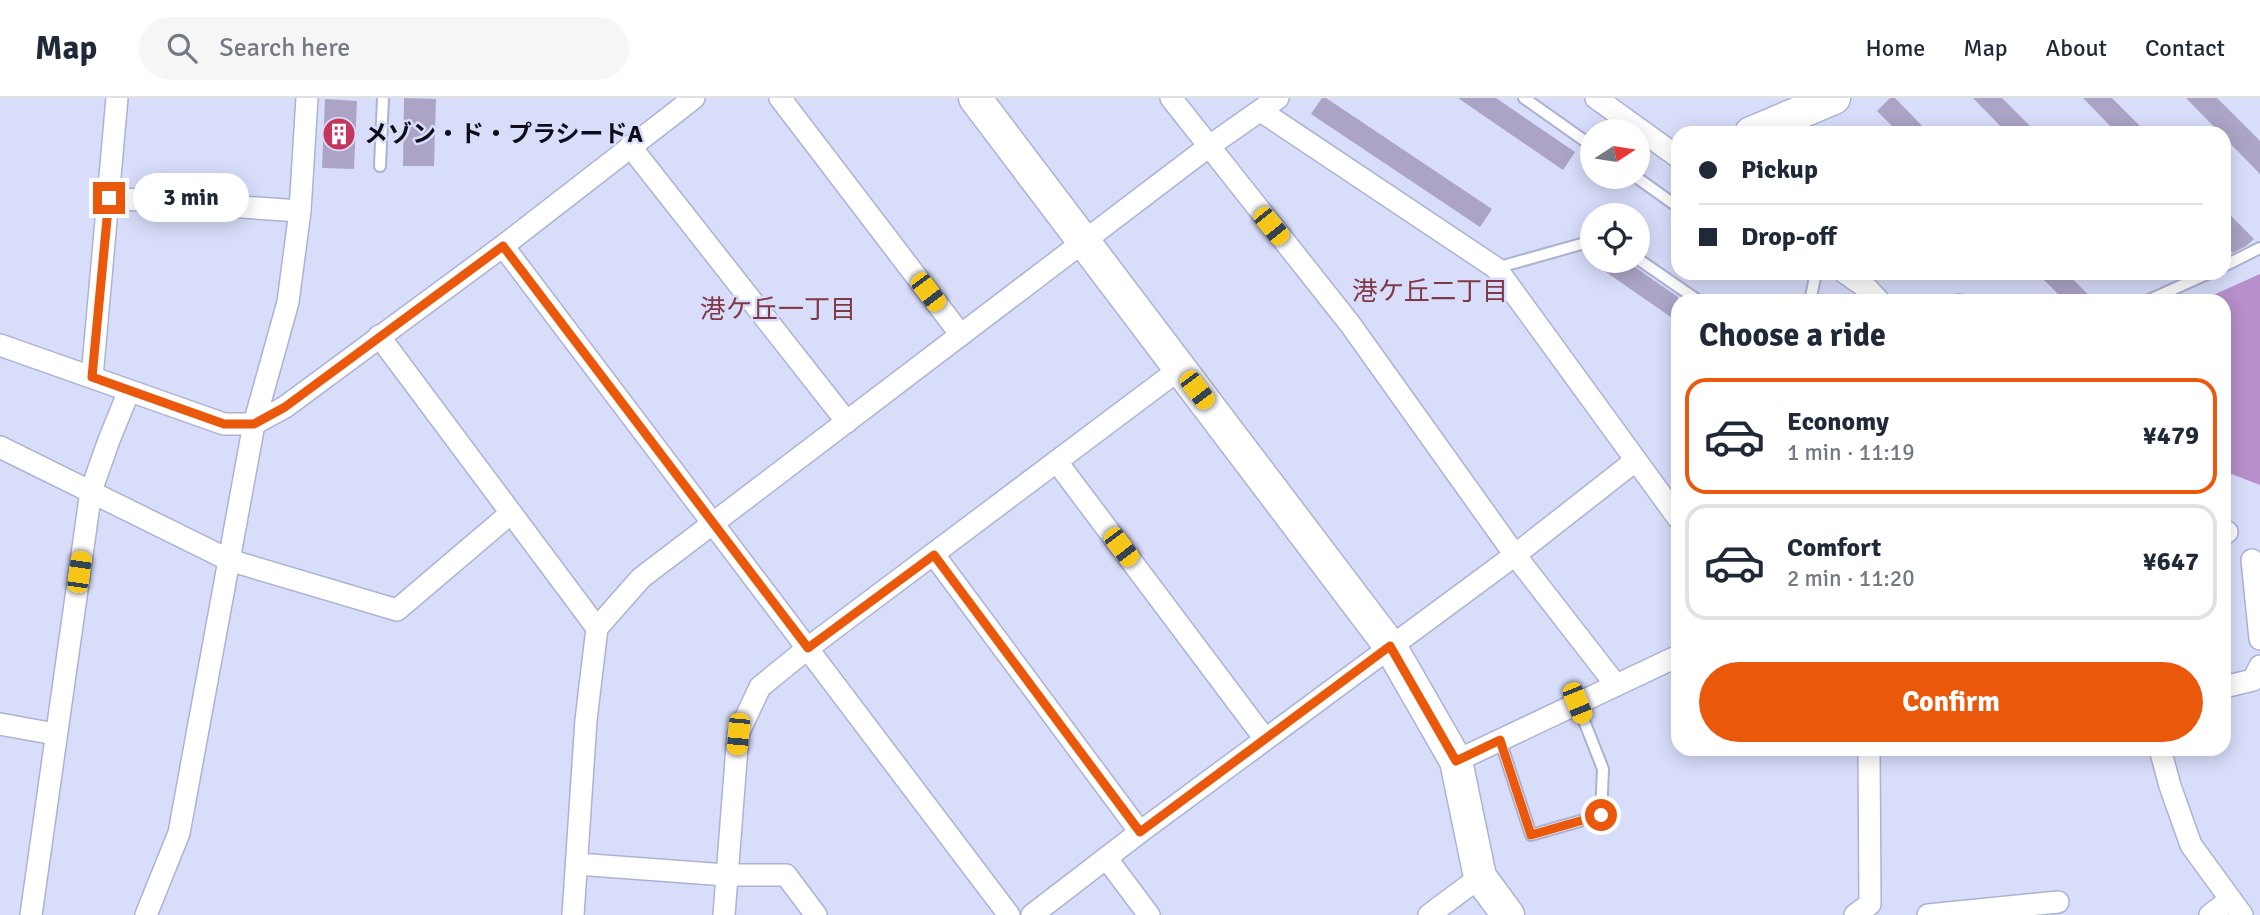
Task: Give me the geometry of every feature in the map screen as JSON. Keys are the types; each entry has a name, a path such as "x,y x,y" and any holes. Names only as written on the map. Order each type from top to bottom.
{"street":[{"path":"92,377 117,98"},
{"path":"146,915 178,833 254,424 288,302 300,211 307,98"},
{"path":"0,345 224,424 254,424 285,407 503,246 694,98"},
{"path":"780,98 961,335"},
{"path":"975,98 1086,241 1390,646 1456,761 1480,877 1508,915"},
{"path":"1171,98 1350,324 1515,555 1616,685"},
{"path":"1596,98 1671,152"},
{"path":"1768,126 1834,98"},
{"path":"573,915 586,720 597,628 641,578 1208,147 1270,104 1496,268 1671,509"},
{"path":"630,146 847,422"},
{"path":"109,198 300,211"},
{"path":"503,246 1009,915"},
{"path":"1855,280 1873,294"},
{"path":"379,336 597,628"},
{"path":"724,915 738,734 760,687 1181,368"},
{"path":"31,915 91,491 108,440 129,391"},
{"path":"0,447 229,560 397,610 511,513"},
{"path":"1032,915 1515,555 1635,461"},
{"path":"1057,462 1265,739"},
{"path":"934,555 1140,832"},
{"path":"2252,560 2260,639"},
{"path":"1456,761 1671,659"},
{"path":"2231,685 2253,680 2260,666"},
{"path":"0,724 55,734"},
{"path":"1870,756 1870,912"},
{"path":"2162,756 2191,845 2236,908 2210,915"},
{"path":"1107,859 1149,915"},
{"path":"576,864 726,875 786,875 816,915"},
{"path":"1429,915 1480,877"},
{"path":"1928,915 2058,902"}],"lane":[{"path":"380,166 383,98"},
{"path":"1524,98 1580,138"},
{"path":"1650,187 1671,202"},
{"path":"1496,268 1580,244"},
{"path":"2231,262 2260,248"},
{"path":"1650,267 1689,294"},
{"path":"2162,294 2194,280"},
{"path":"1500,740 1531,835 1601,815 1603,769 1577,703"}],"shaded area":[{"path":"2260,274 2260,485 2231,474 2231,294 2216,294"}],"building":[{"path":"404,98 436,99 434,166 403,166"},
{"path":"1322,98 1326,98 1492,209 1480,227 1311,114"},
{"path":"1458,98 1496,98 1575,152 1563,170"},
{"path":"1890,98 1895,98 1922,126 1892,126 1877,111"},
{"path":"1973,98 2002,98 2030,126 2000,126"},
{"path":"2083,98 2112,98 2140,126 2110,126"},
{"path":"2186,98 2217,98 2260,141 2260,174 2231,144 2231,126 2213,126"},
{"name":"メゾン・ド・プラシードA","path":"325,99 357,101 354,169 322,168"},
{"path":"2231,216 2254,239 2233,253 2231,251"},
{"path":"1607,273 1643,273 1674,294 1671,294 1671,317"},
{"path":"2044,280 2074,280 2087,294 2058,294"}],"place":[{"name":"メゾン・ド・プラシードA","path":"339,134"}],"district":[{"name":"港ケ丘二丁目","path":"1430,291"},
{"name":"港ケ丘一丁目","path":"778,309"}],"route":[{"path":"109,198 92,377 224,424 254,424 285,407 503,246 808,648 934,555 1140,832 1390,646 1456,761 1500,740 1531,835 1601,815"}]}
